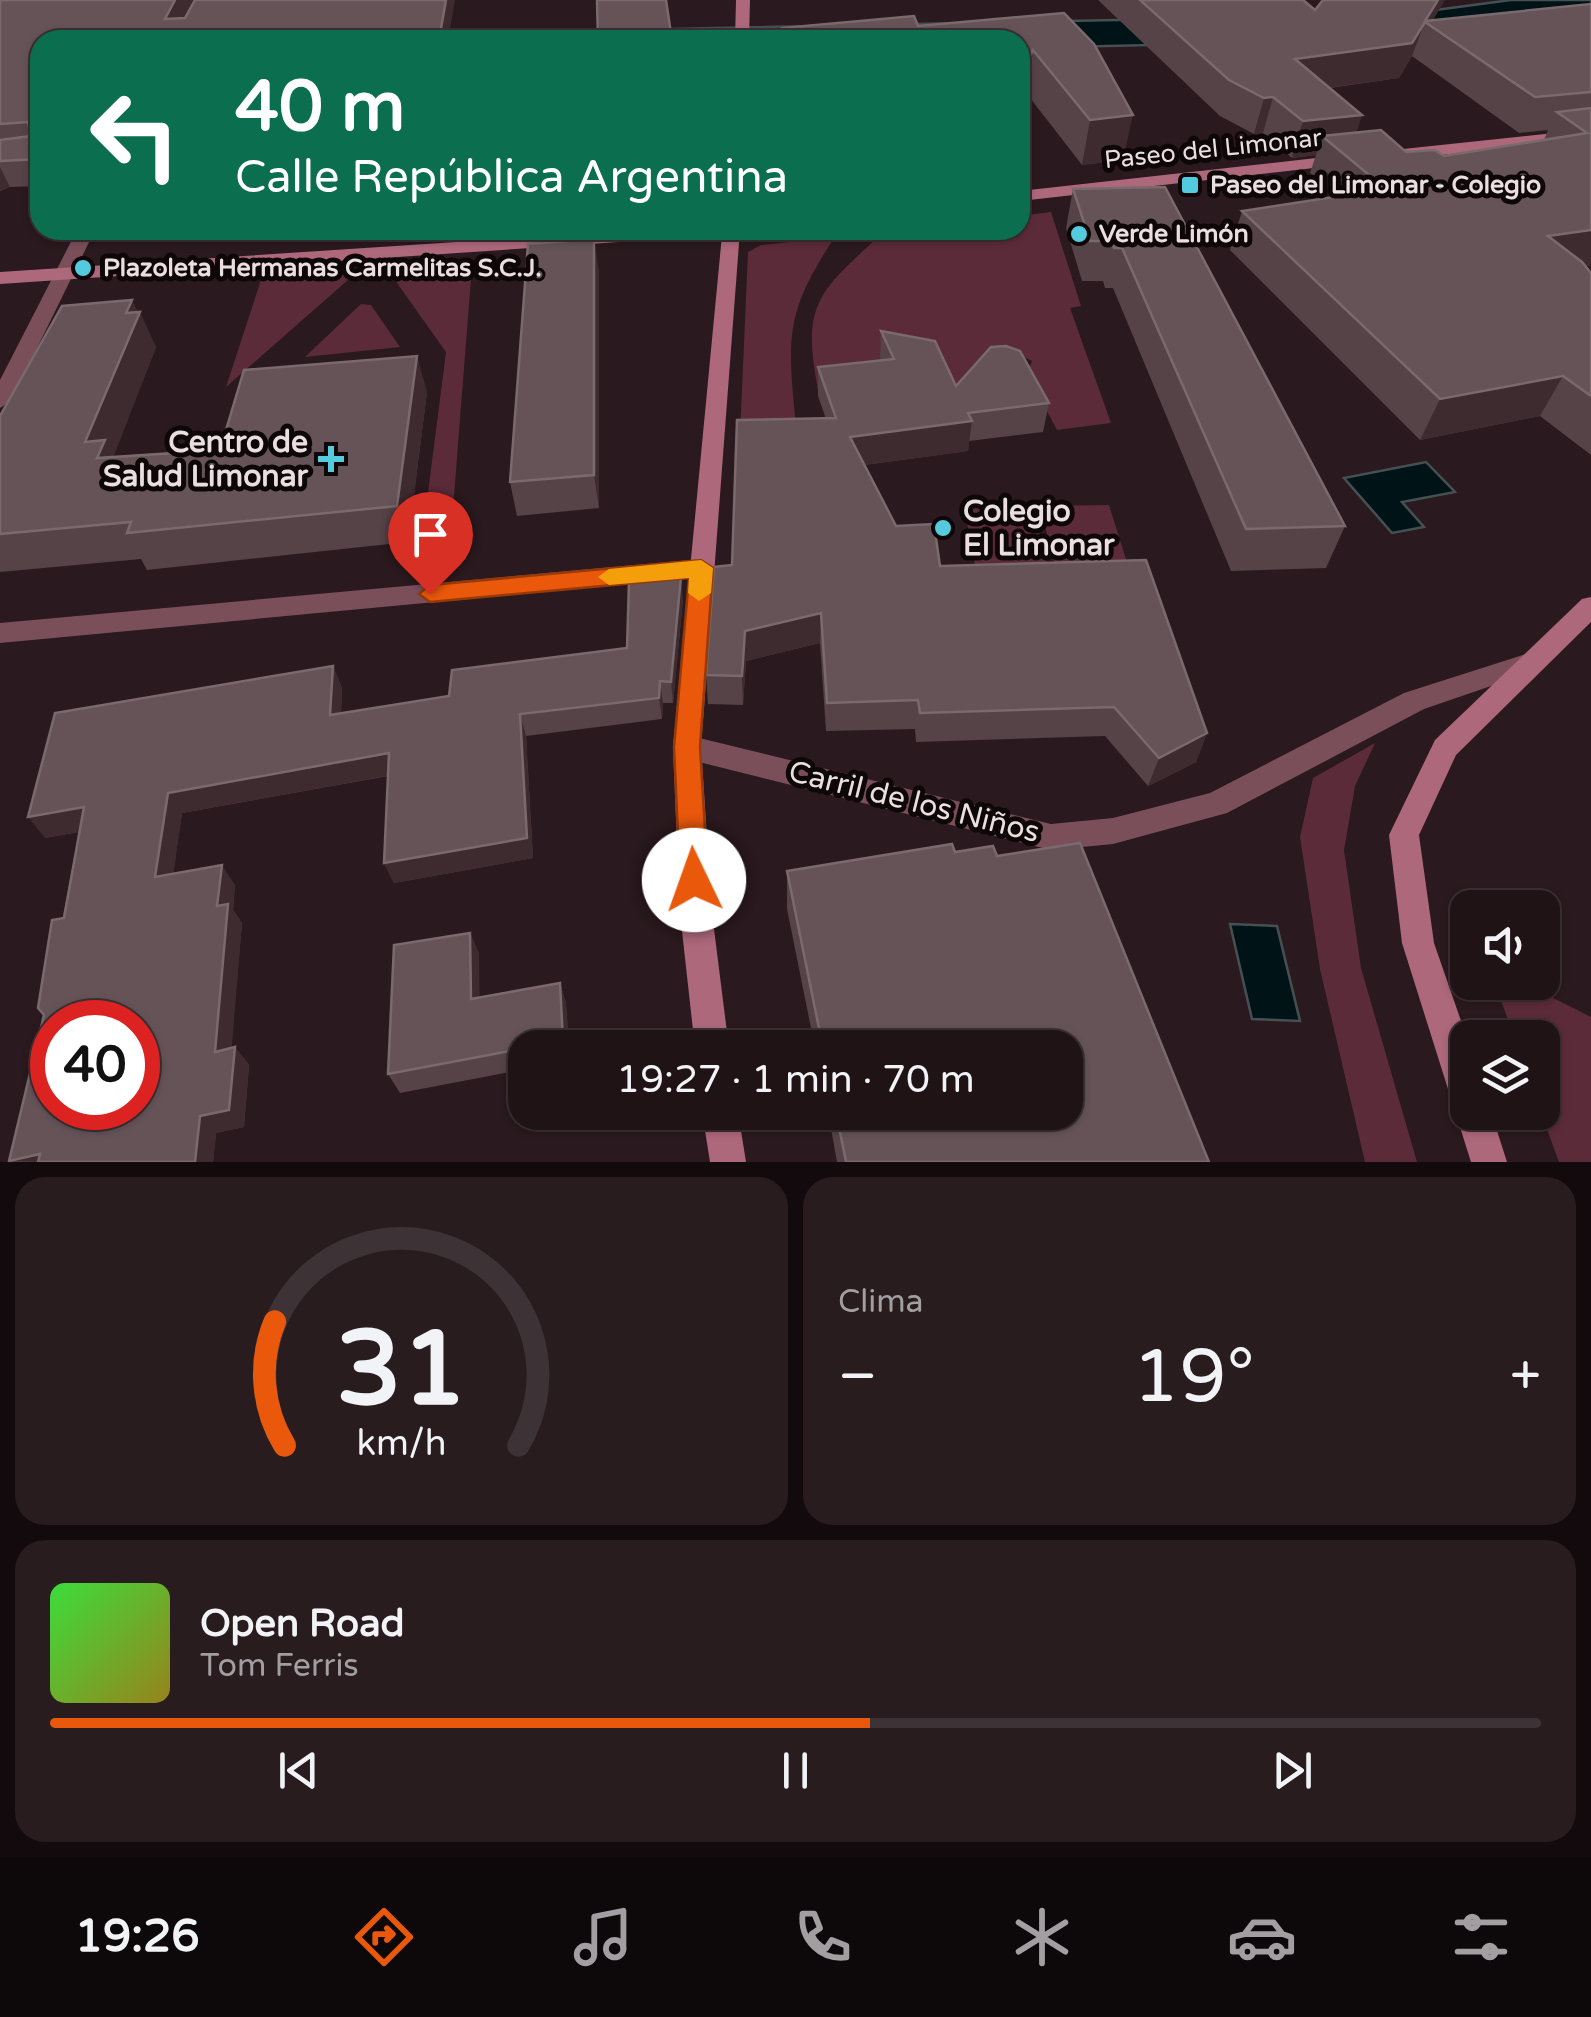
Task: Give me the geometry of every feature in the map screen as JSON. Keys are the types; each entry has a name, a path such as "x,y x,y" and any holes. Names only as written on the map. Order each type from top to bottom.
{"main road":[{"path":"742,0 742,30"},
{"path":"1377,157 1591,134"},
{"name":"Paseo del Limonar","path":"1030,195 1358,159"},
{"path":"0,278 577,240"},
{"path":"710,1030 696,913 687,747 726,240"},
{"path":"1450,1040 1418,943 1404,836 1444,748 1591,606"},
{"path":"723,1130 728,1162"},
{"path":"1479,1130 1490,1162"}],"street":[{"path":"0,401 81,240"},
{"path":"0,633 701,568"},
{"name":"Carril de los Niños","path":"687,747 1051,837 1113,831 1216,804 1414,701 1529,663"}],"shaded area":[{"path":"1511,0 1591,0 1591,12 1417,39 1030,48 1030,30 616,30 1167,19 1428,11"},
{"path":"1051,212 1081,306 1070,308 1111,423 1057,430 1027,373 1032,361 1012,351 983,384 821,404 812,344 818,305 842,272 876,240 1030,240 1030,215"},
{"path":"833,240 807,286 793,326 791,369 796,425 740,435 748,252 761,245"},
{"path":"472,266 452,521 424,524 446,352 397,283 399,270"},
{"path":"356,273 226,387 261,280"},
{"path":"361,304 371,305 400,347 305,357"},
{"path":"1426,462 1455,492 1402,502 1424,527 1392,533 1344,478"},
{"path":"1109,505 1134,585 1060,586 1040,506"},
{"path":"1033,506 1052,585 979,587 964,507"},
{"path":"1375,743 1355,786 1344,850 1361,968 1417,1162 1365,1162 1320,969 1300,837 1313,778"},
{"path":"1230,924 1277,926 1300,1021 1252,1019"},
{"path":"1501,1000 1557,1000 1591,1017 1591,1162 1559,1162 1547,1130 1560,1130 1560,1020 1508,1020"}],"building":[{"path":"0,0 175,0 165,19 185,18 195,0 446,0 441,30 30,30 30,131 28,122 0,124"},
{"path":"597,0 666,0 670,30 598,30"},
{"path":"1140,0 1303,0 1315,10 1323,0 1438,0 1425,21 1591,4 1591,92 1535,97 1425,22 1412,43 1295,59 1362,115 1303,121 1273,97 1264,98 1229,80"},
{"path":"1064,13 1094,44 1133,115 1090,120 1033,50 1030,57 1030,30 782,28 914,16 918,26"},
{"path":"1591,108 1591,230 1548,236 1591,273 1591,396 1563,376 1440,399 1242,211 1386,189 1322,136 1381,130 1406,152 1435,150 1444,156 1587,133 1557,112"},
{"path":"30,136 30,160 0,161 0,140"},
{"path":"1165,187 1345,526 1246,529 1122,248 1114,248 1111,241 1090,241 1073,189"},
{"path":"594,240 594,475 510,482 528,244"},
{"path":"132,300 126,313 140,312 85,442 105,440 97,458 220,450 244,370 417,356 397,506 127,533 131,522 0,534 0,416 62,306"},
{"path":"881,331 935,341 956,386 991,347 1006,346 1020,351 1049,403 968,413 972,421 850,437 896,526 934,524 940,566 1146,560 1207,733 1159,758 1114,707 920,713 918,700 827,703 821,613 745,631 742,676 706,675 714,567 732,565 737,420 836,418 818,367 894,359"},
{"path":"681,577 671,682 660,681 659,698 520,714 527,838 384,863 389,753 168,793 155,877 222,865 217,906 228,904 215,1052 235,1047 229,1110 200,1116 195,1162 38,1162 40,1154 9,1161 30,1073 30,1130 160,1130 160,1000 39,1000 52,920 64,918 84,807 28,817 55,713 333,666 330,715 449,696 452,670 627,648 629,582"},
{"path":"1080,843 1209,1162 846,1162 840,1130 1083,1130 1083,1030 819,1030 787,871 952,844 955,852 993,846 997,856"},
{"path":"470,933 471,999 560,983 562,1030 508,1030 508,1051 388,1074 394,945"}],"slow traffic":[{"path":"609,577 701,568 699,593"}],"place":[{"name":"Paseo del Limonar - Colegio","path":"1190,185"},
{"name":"Verde Limón","path":"1079,234"},
{"name":"Plazoleta Hermanas Carmelitas S.C.J.","path":"83,268"},
{"name":"Centro de Salud Limonar","path":"331,459"},
{"name":"Colegio El Limonar","path":"943,528"}],"route":[{"path":"430,594 701,568 687,747 694,880"}]}
